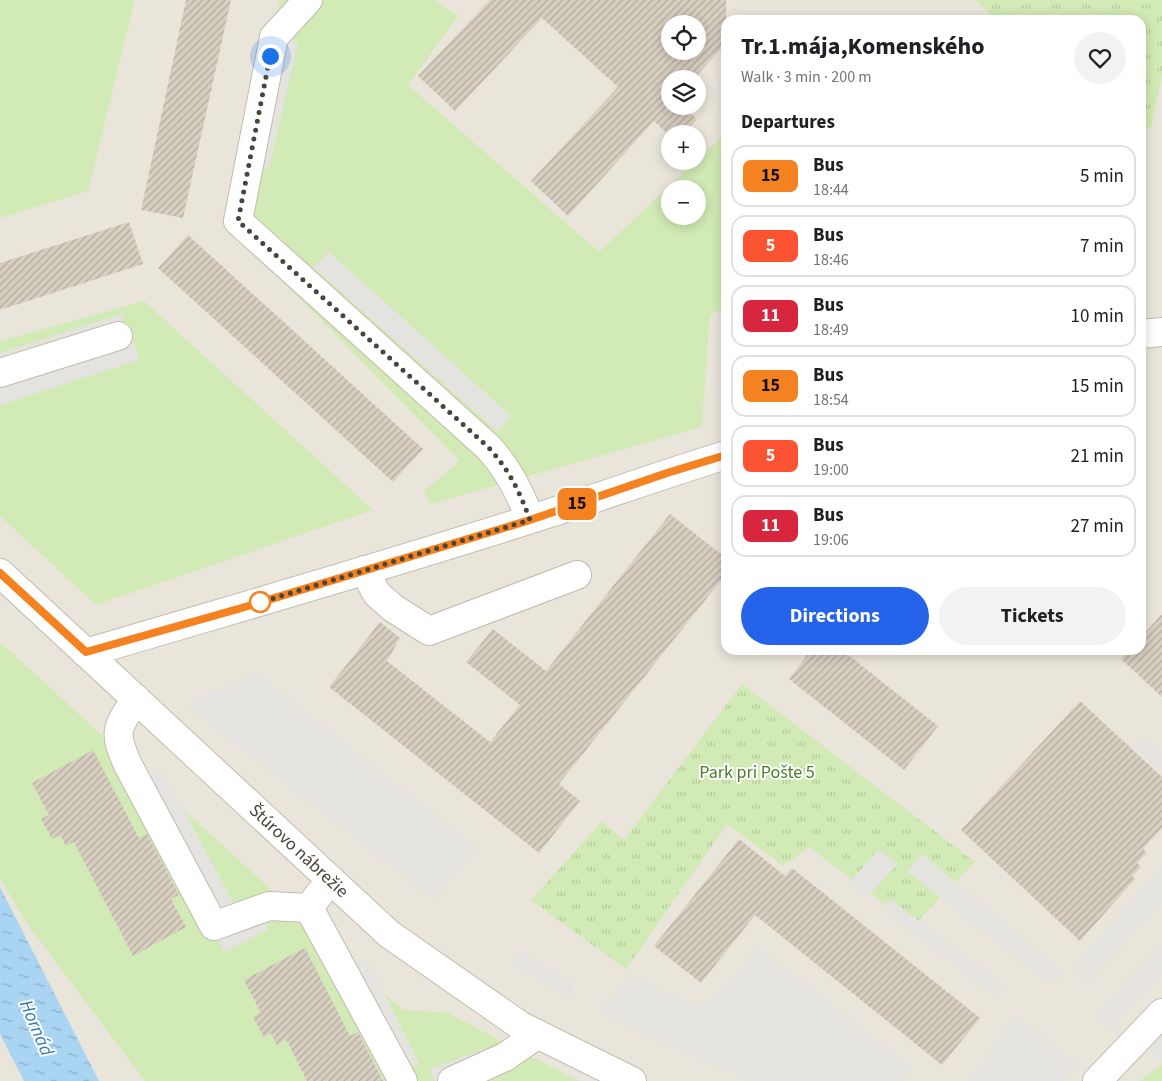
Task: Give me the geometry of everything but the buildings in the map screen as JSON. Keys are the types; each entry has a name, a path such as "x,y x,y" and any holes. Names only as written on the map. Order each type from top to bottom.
{"street":[{"path":"308,0 274,37 238,221 488,447 500,460 516,486 530,520"},
{"path":"1146,334 1162,332"},
{"path":"0,373 118,336"},
{"path":"86,652 245,607 530,520 667,473 721,457"},
{"path":"364,570 377,594 393,608 429,631 576,575"},
{"name":"Štúrovo nábrežie","path":"0,573 389,934 521,1026 632,1081"},
{"path":"136,699 119,724 119,744 128,766 214,926 268,906 309,908"},
{"path":"309,908 330,879"},
{"path":"309,908 403,1081"},
{"path":"1097,1081 1162,1013"},
{"path":"452,1081 506,1057 538,1034"}],"shaded area":[{"path":"0,0 1162,0 1162,1081 0,1081"},
{"path":"289,35 298,44 269,168 256,164"},
{"path":"329,252 511,416 498,432 313,267"},
{"path":"125,313 118,329 0,367 0,353"},
{"path":"134,343 139,360 0,405 0,386"},
{"path":"254,671 478,849 434,900 189,707 199,697 241,682"},
{"path":"1143,735 1162,752 1162,770 1133,745"},
{"path":"164,773 235,906 213,910 145,776"},
{"path":"878,850 898,863 868,897 850,882"},
{"path":"922,854 1066,974 1047,983 907,871"},
{"path":"1162,869 1162,902 1088,983 1073,967"},
{"path":"890,899 1005,986 996,998 883,908"},
{"path":"262,916 268,930 224,952 216,935"},
{"path":"1162,943 1162,974 1108,1032 1096,1015"},
{"path":"758,947 912,1068 904,1081 751,1081 601,1015 606,1001 632,976 688,1003 711,1004"},
{"path":"520,950 577,986 568,998 513,965"},
{"path":"347,959 368,960 420,1065 400,1068"},
{"path":"1015,1014 1078,1064 1063,1081 971,1081"},
{"path":"1162,1036 1162,1061 1149,1050"},
{"path":"484,1049 489,1058 441,1081 435,1081 430,1069"}],"green space":[{"path":"0,0 135,0 88,191 0,218"},
{"path":"280,0 435,0 458,16 408,85 599,252 661,194 661,225 706,225 706,180 676,180 687,170 706,170 706,152 721,138 721,310 710,315 702,427 431,504 424,491 460,461 233,231"},
{"path":"976,0 1162,0 1162,75 1151,128 1146,128 1146,15 991,15"},
{"path":"144,301 373,510 96,605 0,516 0,341"},
{"path":"0,642 403,1010 448,1013 579,1081 145,1081 26,922 0,878"},
{"name":"Park pri Pošte 5","path":"742,684 975,862 913,926 809,847 783,866 727,824 626,969 531,900 602,821 624,840"},
{"path":"1162,1065 1162,1081 1139,1081"}],"water":[{"name":"Hornád","path":"0,887 99,1081 24,1081 0,1034"}],"bus line":[{"name":"15","path":"0,573 86,652 245,607 530,520 721,457"}],"route":[{"path":"260,602 258,603 530,520 516,486 500,460 488,447 238,221 270,56"}]}
